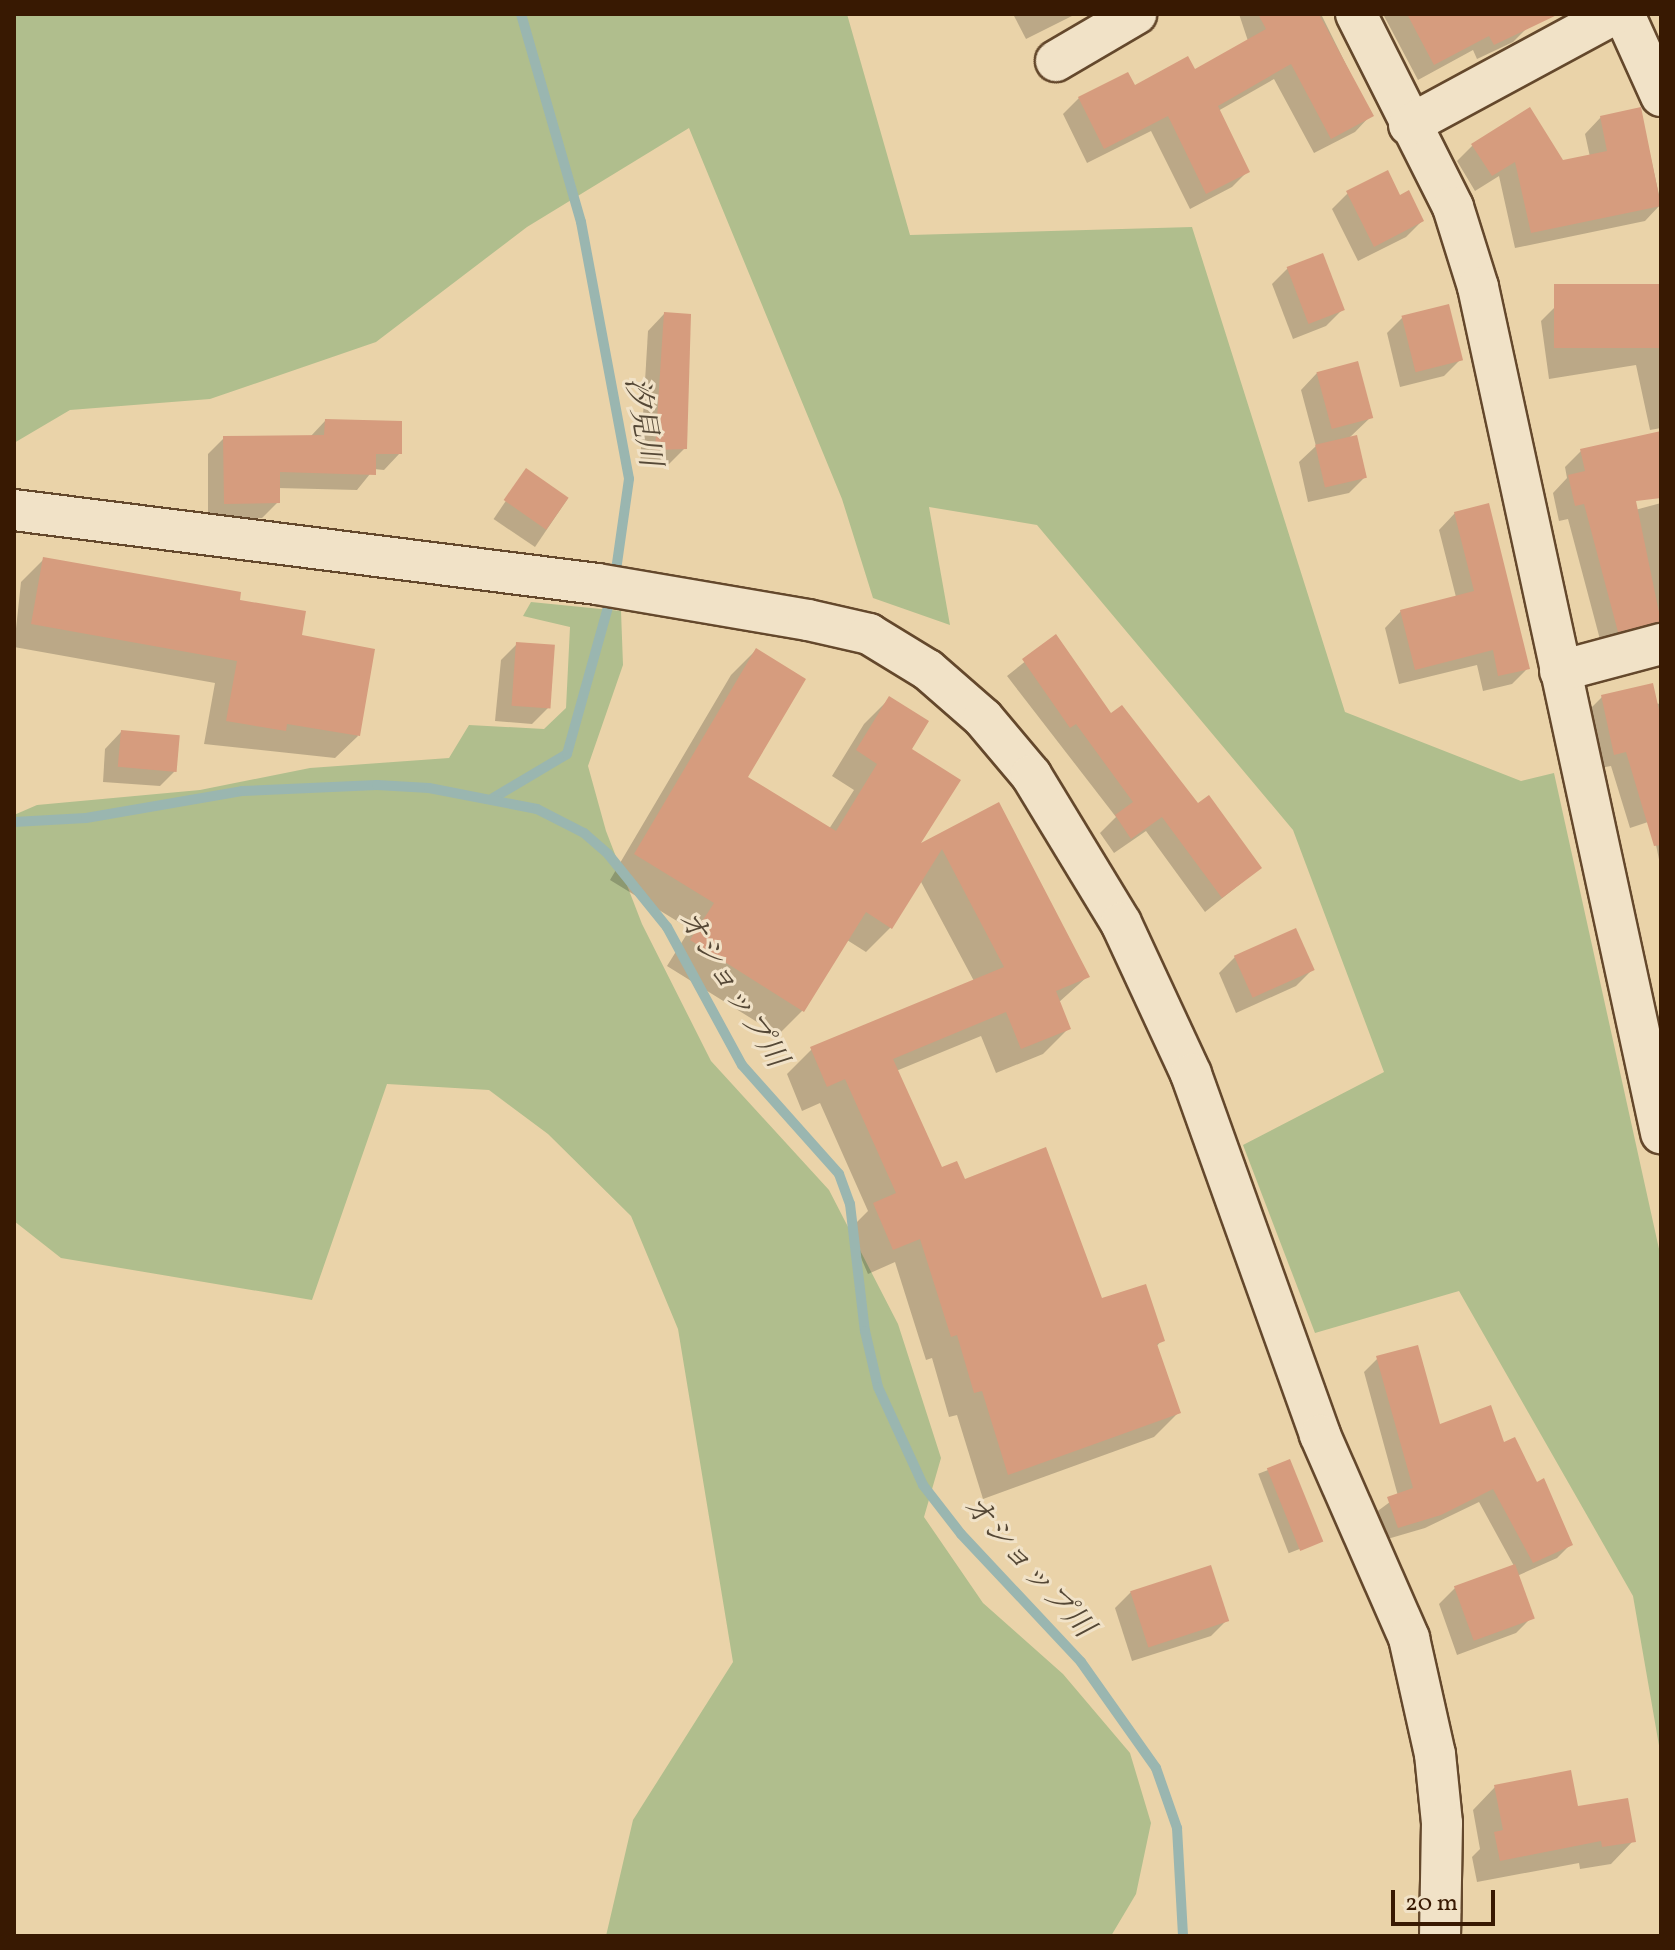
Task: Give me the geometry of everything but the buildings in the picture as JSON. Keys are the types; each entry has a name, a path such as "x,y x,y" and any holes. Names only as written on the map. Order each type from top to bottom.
{"street":[{"path":"1056,61 1136,14"},
{"path":"1356,14 1409,125 1453,207 1478,287 1661,1133"},
{"path":"1409,125 1614,14"},
{"path":"1624,14 1661,96"},
{"path":"14,510 597,584 869,634 928,670 983,718 1031,775 1121,923 1191,1074 1320,1435 1409,1638 1435,1754 1441,1809 1440,1936"},
{"path":"1560,671 1661,644"}],"green space":[{"path":"14,14 847,14 910,235 1192,227 1345,712 1521,781 1554,773 1661,1258 1661,1757 1633,1596 1459,1291 1315,1333 1243,1145 1384,1072 1293,830 1037,525 929,507 950,625 873,598 842,499 689,128 527,227 376,342 210,399 70,410 14,443"},
{"path":"531,602 621,611 623,665 588,766 606,831 642,924 711,1061 829,1190 898,1324 941,1458 924,1517 983,1603 1063,1674 1130,1753 1151,1823 1136,1894 1111,1936 606,1936 633,1820 733,1662 678,1329 631,1216 548,1134 489,1090 387,1084 312,1300 61,1258 14,1221 14,815 37,805 200,790 310,768 449,758 469,725 544,729 566,708 570,627 523,616"}],"waterway":[{"name":"汐見川","path":"521,14 581,222 629,479 615,577"},
{"name":"汐見川","path":"493,798 567,754 612,593"},
{"name":"オショップ川","path":"14,822 86,818 242,791 377,785 429,788 537,809 584,833 608,854 667,927 742,1065 839,1174 850,1204 865,1331 878,1387 923,1485 961,1534 1081,1662 1156,1768 1177,1828 1183,1936"}]}
